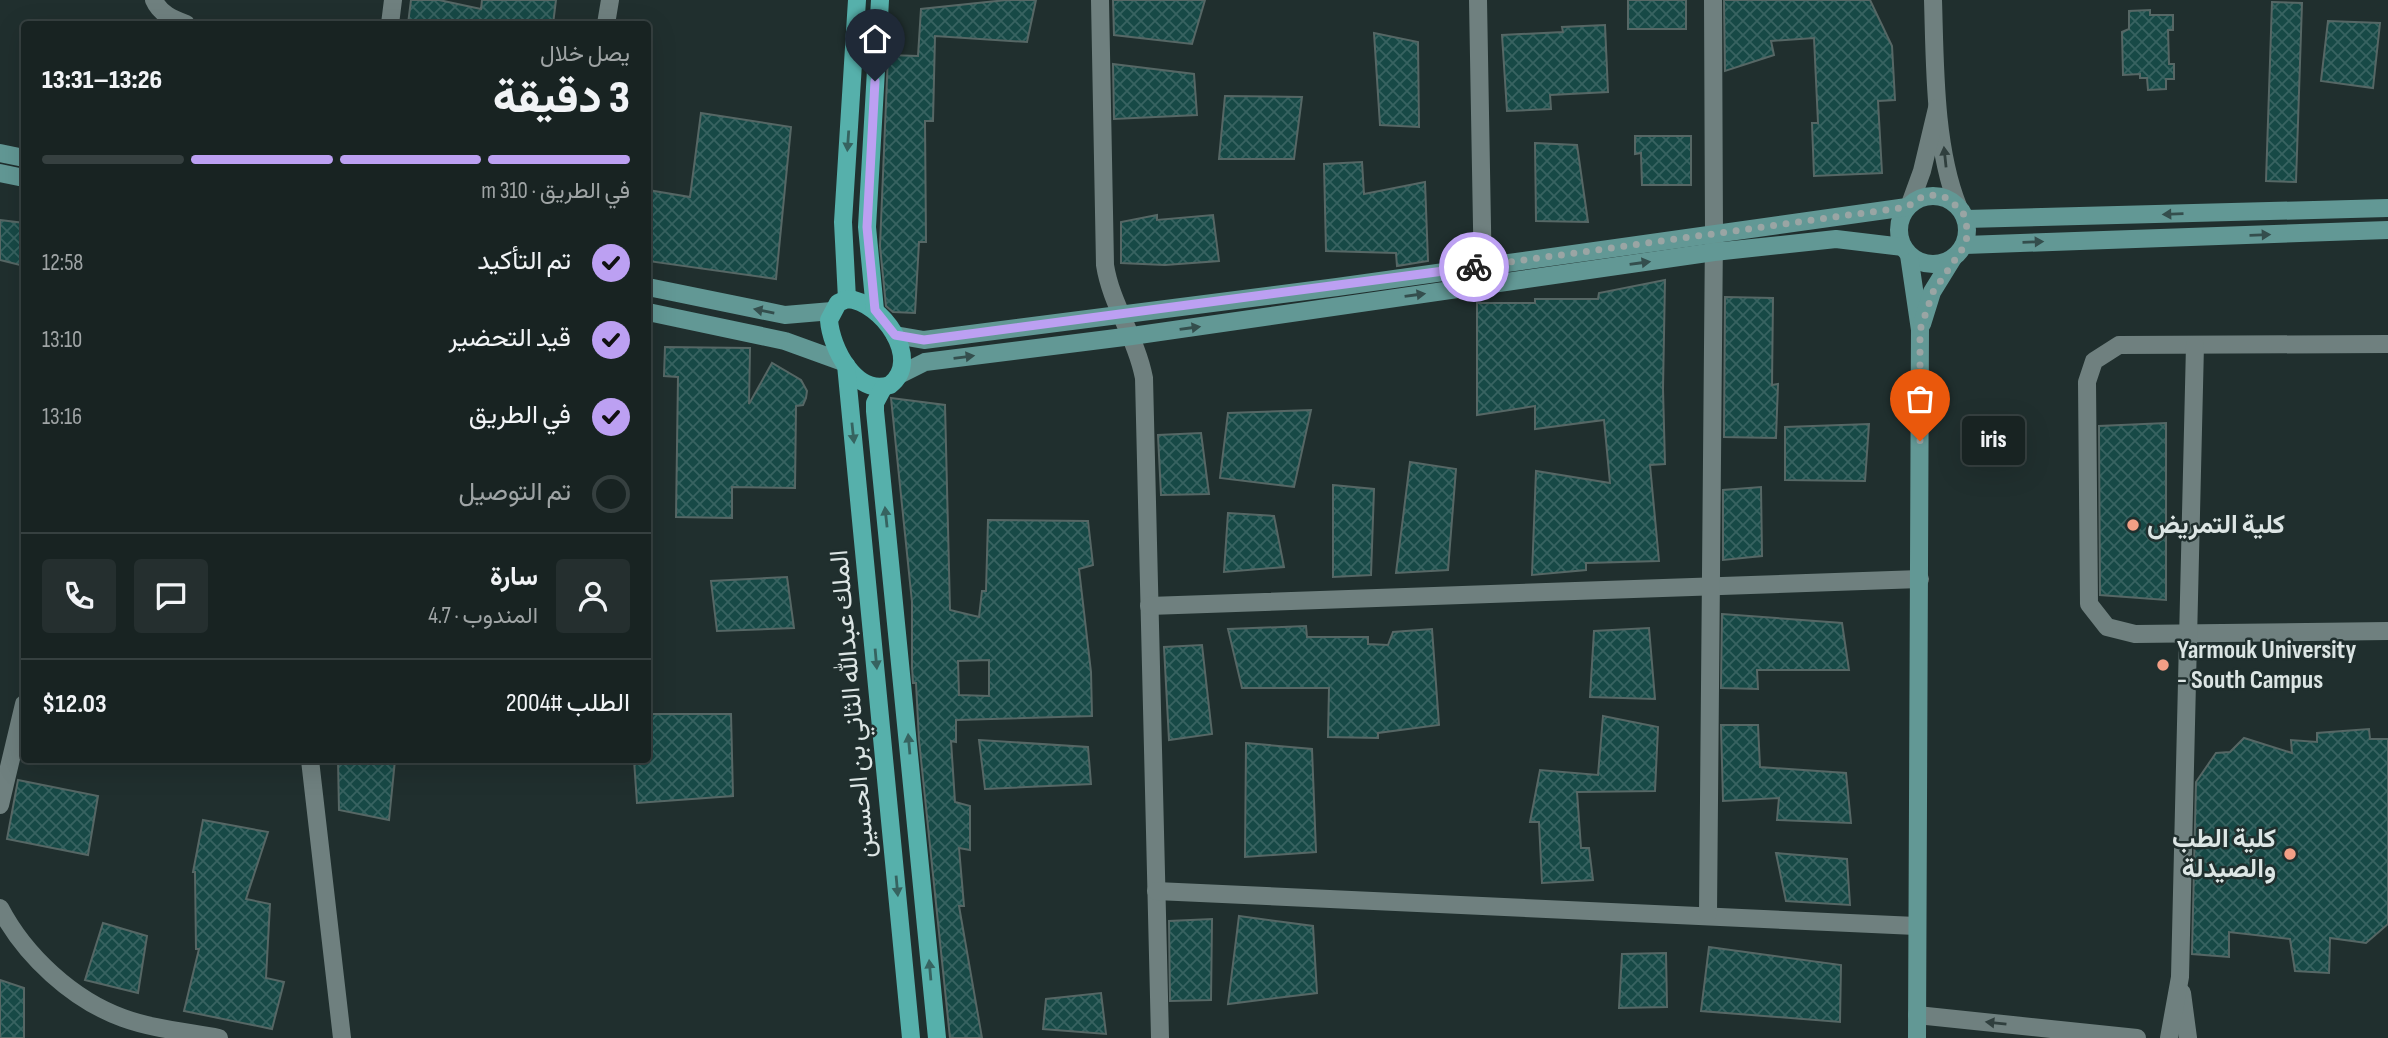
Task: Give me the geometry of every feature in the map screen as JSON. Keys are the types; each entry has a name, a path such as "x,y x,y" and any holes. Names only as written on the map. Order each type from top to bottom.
{"main road":[{"path":"847,299 843,222 858,0"},
{"path":"875,310 867,227 880,0"},
{"path":"847,299 856,300 875,310 895,335 900,356 896,381 883,388 869,384 844,363 830,330 832,311 847,299"},
{"name":"الملك عبدالله الثاني بن الحسين","path":"844,363 911,1038"},
{"name":"الملك عبدالله الثاني بن الحسين","path":"883,388 878,395 875,411 937,1038"}],"street":[{"path":"154,0 170,18 178,21"},
{"path":"390,21 393,0"},
{"path":"606,21 610,0"},
{"path":"1100,0 1105,265 1108,283 1132,336 1144,378 1160,1038"},
{"path":"1478,0 1483,285"},
{"path":"1708,914 1714,243 1713,0"},
{"path":"1920,330 1933,292 1968,232 1947,171 1937,108 1933,0"},
{"path":"1917,1038 1920,330 1899,226 1922,171 1929,131 1937,108"},
{"path":"0,153 21,157"},
{"path":"0,173 21,177"},
{"path":"899,374 925,362 1132,336 1483,285 1909,205 1934,195 1962,212 2388,208"},
{"path":"895,335 924,340 1483,265 1714,243 1836,239 1906,251 1931,265 1959,251 2388,230"},
{"path":"651,288 785,314 832,311"},
{"path":"651,313 785,341 844,363"},
{"path":"2388,344 2119,345 2094,361 2087,382 2089,604 2107,627 2119,631 2188,634 2388,631"},
{"path":"2169,1038 2179,977 2195,345"},
{"path":"1149,606 1920,579"},
{"path":"0,805 21,717"},
{"path":"310,763 342,1038"},
{"path":"1156,891 1708,914 1916,926"},
{"path":"0,908 38,961 70,988 108,1011 140,1023 219,1038"},
{"path":"2179,977 2188,1038"},
{"path":"1917,1015 2043,1033 2137,1038"}],"building":[{"path":"411,0 439,0 481,9 482,0 556,0 553,21 408,21"},
{"path":"1006,0 1036,0 1027,42 935,36 933,121 925,121 926,242 919,242 915,313 893,312 886,306 880,246 888,55 918,56 921,9"},
{"path":"1113,0 1205,0 1192,44 1114,35"},
{"path":"1628,0 1686,0 1686,29 1628,29"},
{"path":"1724,0 1870,0 1892,46 1895,100 1878,101 1882,173 1814,176 1812,123 1818,123 1814,38 1771,41 1774,55 1725,71"},
{"path":"2272,2 2302,3 2296,182 2266,181"},
{"path":"2150,10 2150,15 2173,15 2173,30 2168,30 2169,64 2174,64 2174,79 2166,79 2166,89 2148,90 2147,78 2140,78 2140,74 2123,75 2122,32 2129,29 2129,11"},
{"path":"2328,21 2380,23 2373,88 2321,81"},
{"path":"1605,25 1608,92 1550,95 1551,109 1507,111 1502,35 1563,32 1562,27"},
{"path":"1374,33 1418,42 1419,127 1380,125"},
{"path":"1113,64 1194,74 1197,115 1114,119"},
{"path":"1225,96 1302,97 1294,159 1219,159"},
{"path":"701,113 791,127 776,279 651,261 651,190 690,197"},
{"path":"1635,136 1691,136 1691,185 1642,185 1641,153 1635,154"},
{"path":"1535,143 1577,145 1588,222 1536,221"},
{"path":"1362,162 1364,194 1425,182 1428,261 1397,266 1396,253 1326,251 1324,164"},
{"path":"1157,215 1157,220 1213,215 1219,261 1165,265 1121,263 1121,222"},
{"path":"0,220 21,223 21,265 0,260"},
{"path":"1665,280 1665,464 1650,465 1659,561 1586,563 1586,570 1532,575 1536,471 1610,483 1604,420 1535,429 1535,406 1477,415 1477,303 1598,299 1599,293"},
{"path":"1725,297 1773,298 1772,385 1778,384 1776,438 1724,437"},
{"path":"665,347 750,348 749,404 772,363 801,380 807,391 803,405 796,406 795,488 732,487 732,518 676,517 678,377 664,376"},
{"path":"891,398 945,405 950,610 979,617 982,591 986,591 988,520 1088,521 1093,565 1079,569 1091,672 1092,716 956,720 956,742 951,741 955,802 970,806 970,850 959,848 964,906 959,906 982,1038 950,1038 919,740 916,683 913,683 912,602","holes":["989,660 989,696 959,695 958,661"]},
{"path":"1311,410 1294,487 1220,478 1228,413"},
{"name":"كلية التمريض","path":"2166,423 2166,600 2100,595 2099,426"},
{"path":"1869,424 1865,481 1785,480 1785,427"},
{"path":"1201,433 1209,494 1161,495 1158,435"},
{"path":"1410,462 1456,469 1448,570 1396,573"},
{"path":"1333,485 1374,489 1371,575 1333,577"},
{"path":"1761,487 1762,556 1723,560 1723,490"},
{"path":"1228,513 1274,516 1284,567 1224,572"},
{"path":"787,577 794,628 717,631 711,581"},
{"path":"1722,614 1842,623 1849,670 1757,670 1758,689 1721,688"},
{"path":"1306,626 1307,637 1368,637 1368,644 1388,645 1393,632 1432,629 1439,725 1378,733 1378,738 1328,737 1329,688 1242,688 1228,629"},
{"path":"1649,628 1655,699 1590,697 1594,631"},
{"path":"1202,645 1212,734 1169,740 1164,647"},
{"path":"651,714 731,714 733,796 637,803 634,763 651,763"},
{"path":"1603,716 1658,727 1655,791 1577,792 1581,848 1589,848 1593,880 1542,883 1539,822 1530,822 1540,770 1598,775"},
{"path":"1721,725 1758,725 1760,767 1846,773 1851,823 1777,820 1779,798 1723,801"},
{"name":"كلية الطب والصيدلة","path":"2369,729 2370,739 2388,739 2388,924 2366,943 2330,938 2329,973 2295,971 2290,939 2229,932 2229,957 2192,954 2196,782 2216,753 2230,752 2244,738 2292,753 2291,740 2317,742 2317,733"},
{"path":"979,740 1088,747 1091,784 985,789"},
{"path":"1246,743 1312,749 1316,852 1245,857"},
{"path":"338,763 395,763 389,820 339,810"},
{"path":"18,780 98,796 88,855 7,839"},
{"path":"203,820 268,832 246,899 270,904 266,978 284,982 272,1029 184,1011 199,949 196,949 193,872"},
{"path":"1776,853 1847,859 1850,905 1786,901"},
{"path":"1239,916 1313,926 1317,993 1228,1004"},
{"path":"1212,919 1211,1000 1170,1001 1169,921"},
{"path":"103,923 147,936 138,993 85,980"},
{"path":"1709,947 1841,965 1840,1022 1701,1011"},
{"path":"1666,953 1667,1007 1619,1008 1622,954"},
{"path":"0,980 24,988 24,1038 0,1038"},
{"path":"1101,993 1106,1034 1043,1029 1046,999"}],"way so far":[{"path":"1474,267 1907,207 1922,197 1934,195 1947,198 1963,212 1968,232 1965,245 1942,275 1933,292 1920,330 1920,441"}],"place":[{"name":"iris","path":"1920,441"},
{"name":"كلية التمريض","path":"2133,525"},
{"name":"Yarmouk University - South Campus","path":"2163,665"},
{"name":"كلية الطب والصيدلة","path":"2290,854"}],"route":[{"path":"875,81 867,227 870,282 875,310 895,335 924,340 1474,267"}]}
